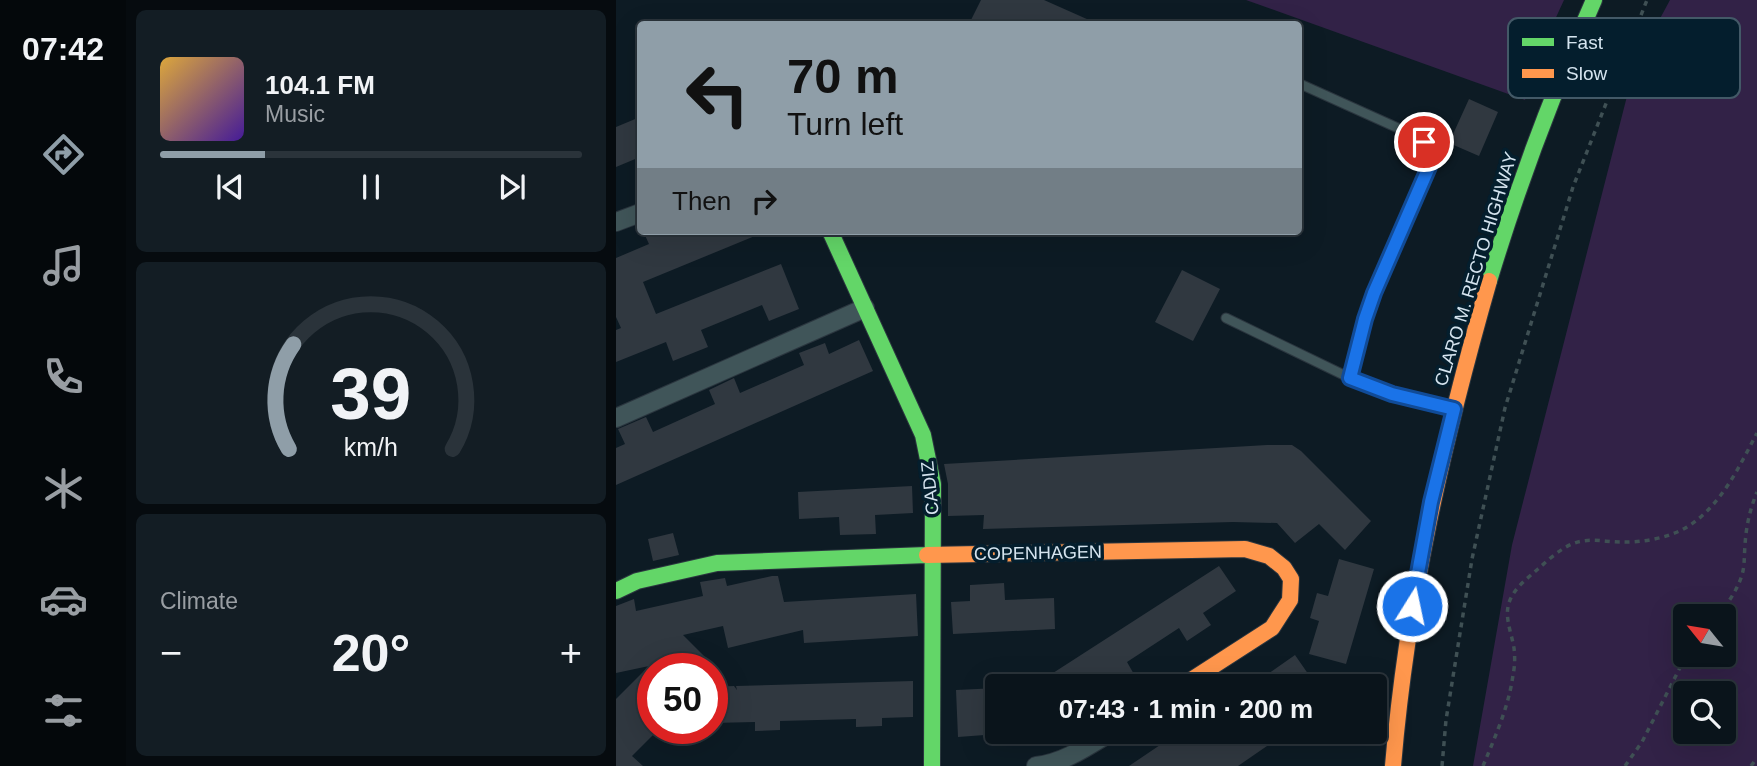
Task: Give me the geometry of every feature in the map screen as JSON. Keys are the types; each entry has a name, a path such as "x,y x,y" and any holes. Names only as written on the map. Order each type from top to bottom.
{"street":[{"name":"CLARO M. RECTO HIGHWAY","path":"1586,18 1594,0"},
{"name":"CLARO M. RECTO HIGHWAY","path":"1393,766 1408,626 1431,502 1454,409 1502,241 1527,163 1552,98"},
{"path":"616,222 637,214"},
{"name":"CADIZ","path":"832,235 923,435 933,484 932,766"},
{"path":"616,418 865,308"},
{"name":"COPENHAGEN","path":"616,591 637,581 717,563 784,559 1245,549 1269,556 1284,568 1291,579 1290,600 1272,628 1201,674"},
{"path":"1036,766 1048,765 1092,744"}],"lane":[{"path":"1302,85 1409,133 1424,142 1429,149 1429,167 1374,293 1350,378"},
{"path":"1226,318 1350,378 1392,394 1454,409"}],"path":[{"path":"1640,18 1647,0"},
{"path":"1442,766 1446,720 1472,559 1505,408 1573,187 1608,98"},
{"path":"1483,766 1502,720 1513,676 1514,649 1507,612 1513,594 1546,561 1573,543 1599,539 1640,541 1666,536 1687,527 1723,493 1757,433"},
{"path":"1727,604 1741,579 1745,562 1746,530 1751,505 1757,492"},
{"path":"1625,766 1642,742 1680,667"},
{"path":"1751,766 1757,758"}],"shaded area":[{"path":"1246,0 1564,0 1556,18 1508,18 1508,94"},
{"path":"1670,0 1757,0 1757,766 1473,766 1512,545 1627,98 1740,98 1740,18 1660,18"}],"building":[{"path":"981,0 1044,0 1091,21 970,21"},
{"path":"1469,99 1498,112 1479,156 1449,143"},
{"path":"637,118 637,158 616,167 616,127"},
{"path":"645,235 757,235 643,282 656,314 781,264 799,309 769,321 762,305 701,330 708,347 673,361 666,342 616,362 616,330 621,328 616,317 616,258 649,244"},
{"path":"1182,270 1220,289 1193,341 1155,322"},
{"path":"859,340 873,371 616,485 616,448 625,444 618,429 646,417 653,432 715,404 709,390 734,378 740,393 804,365 799,353 825,343 829,354"},
{"path":"1292,445 1301,451 1371,521 1345,550 1319,524 1295,543 1277,523 983,529 984,515 948,516 948,484 944,464"},
{"path":"912,486 913,513 875,515 876,534 840,535 839,517 799,519 798,492"},
{"path":"673,533 679,555 653,561 648,539"},
{"path":"1339,559 1374,569 1346,664 1309,654 1319,621 1310,618 1317,593 1328,596"},
{"path":"1219,566 1236,591 1203,613 1211,625 1187,641 1179,628 1127,662 1134,674 1053,673"},
{"path":"778,576 784,602 916,594 918,636 804,643 803,630 728,648 723,626 683,635 701,653 637,653 637,669 616,673 616,606 634,599 636,611 703,596 700,582 725,578 727,586"},
{"path":"1004,583 1005,600 1054,598 1055,629 953,634 951,602 970,601 970,585"},
{"path":"1295,655 1308,674 1268,674"},
{"path":"637,678 637,744 644,744 632,756 643,766 616,766 616,699"},
{"path":"913,681 913,717 882,718 882,726 856,727 856,719 780,721 780,730 755,731 755,722 728,723 728,686 734,686 737,690 736,686"},
{"path":"985,689 985,735 958,737 956,690"},
{"path":"1162,744 1267,746 1238,766 1129,766"}],"traffic: fast":[{"path":"1586,18 1594,0"},
{"path":"1489,281 1553,98"},
{"path":"832,235 923,435 933,484 932,766"},
{"path":"616,591 637,581 717,563 927,555"}],"traffic: slow":[{"path":"1393,766 1407,642 1429,521 1489,281"},
{"path":"927,555 1245,549 1269,556 1284,568 1291,579 1290,600 1272,628 1201,674"}],"route":[{"path":"1412,606 1431,502 1454,409 1392,394 1350,378 1374,293 1429,167 1429,149 1424,142"}]}
